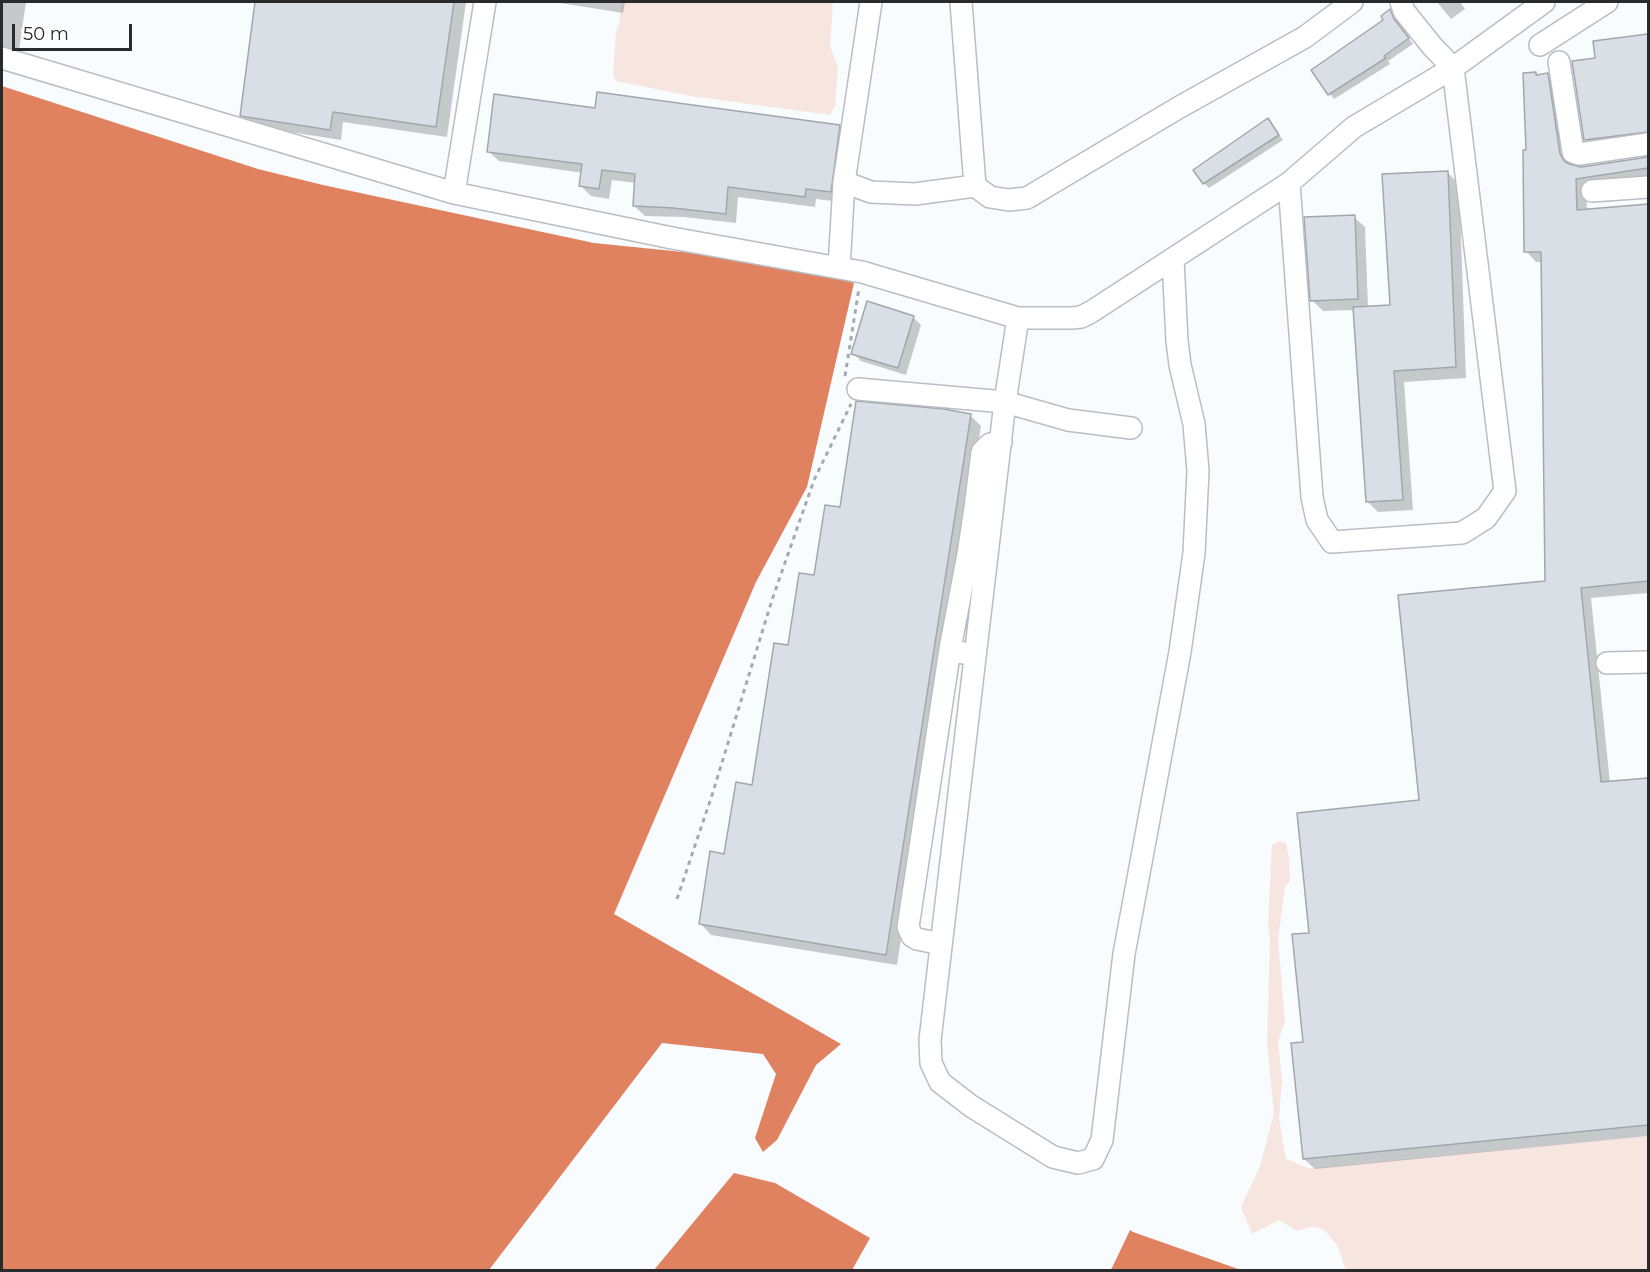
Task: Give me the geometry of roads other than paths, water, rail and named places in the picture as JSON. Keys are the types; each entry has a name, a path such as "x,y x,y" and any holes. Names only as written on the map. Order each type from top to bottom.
{"lane":[{"path":"454,193 485,2"},
{"path":"839,268 844,182 871,2"},
{"path":"961,2 975,186"},
{"path":"844,182 871,192 915,194 975,186 990,197 1009,200 1027,198 1178,108 1305,37 1352,2"},
{"path":"1289,183 1312,496 1317,520 1332,542 1462,533 1486,518 1505,491 1453,68 1404,11 1401,2"},
{"path":"2,58 454,193 672,238 862,272 1018,318 1081,317 1289,183 1354,127 1453,68 1544,2"},
{"path":"1540,45 1607,2"},
{"path":"1559,62 1573,152 1579,154 1648,144"},
{"path":"1592,191 1648,187"},
{"path":"1018,318 1000,442 984,510 978,555 975,657 930,1040 932,1063 940,1082 971,1107 1053,1157 1078,1163 1093,1159 1102,1140 1124,954 1180,652 1194,553 1198,471 1194,424 1180,365 1177,341 1173,258"},
{"path":"858,389 1005,402 1068,420 1131,428"},
{"path":"942,944 917,939 912,936 908,927 950,649 978,555"},
{"path":"950,649 975,657"},
{"path":"1607,663 1648,662"},
{"path":"944,695 970,700"},
{"path":"928,793 959,798"},
{"path":"921,841 953,846"}]}
